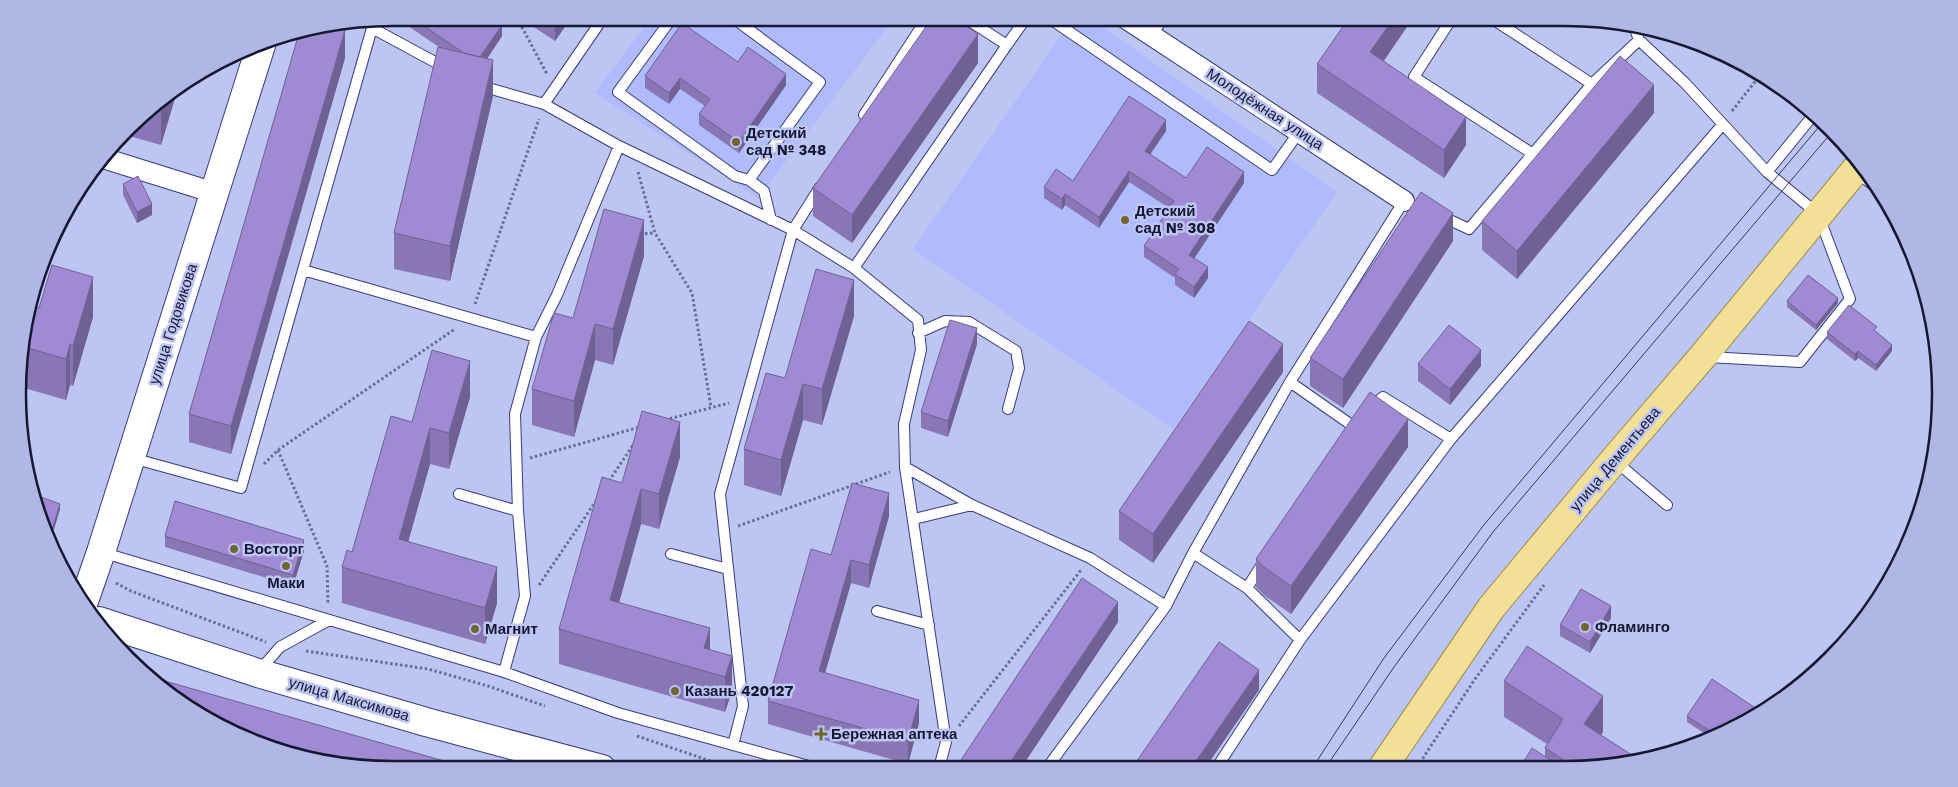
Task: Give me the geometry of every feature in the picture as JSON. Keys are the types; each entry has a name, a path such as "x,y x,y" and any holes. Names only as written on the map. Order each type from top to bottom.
{"main road":[{"name":"улица Дементьева","path":"1387,761 1491,608 1703,356 1855,169"}],"street":[{"name":"Молодёжная улица","path":"1138,26 1299,132 1418,206"},
{"name":"улица Годовикова","path":"86,595 259,52"},
{"path":"110,160 214,193"},
{"name":"улица Максимова","path":"108,624 258,673 560,761"}],"lane":[{"path":"544,104 597,26"},
{"path":"666,26 618,92 735,176 749,180 764,191 771,220"},
{"path":"744,26 820,82 749,180"},
{"path":"861,121 922,26"},
{"path":"977,26 1007,45"},
{"path":"854,268 1020,26"},
{"path":"1061,26 1272,170 1299,132"},
{"path":"1152,35 1158,26"},
{"path":"1447,26 1414,77 1532,154"},
{"path":"1504,26 1592,84"},
{"path":"131,458 241,488 372,27"},
{"path":"376,27 476,84 544,104 619,146 793,230 854,268 918,320 921,350 904,424 905,467 946,742 941,761"},
{"path":"1636,33 1639,40 1685,83 1767,172 1818,214 1850,299 1800,362 1703,356"},
{"path":"1052,761 1166,606 1192,553 1290,382 1418,206 1469,229 1592,84 1639,40"},
{"path":"1767,172 1810,120"},
{"path":"1221,761 1300,640 1451,439 1723,124"},
{"path":"504,672 525,596 518,511 515,414 536,336 556,295 619,146"},
{"path":"732,745 743,706 720,494 793,230 824,180"},
{"path":"303,270 536,336"},
{"path":"918,333 946,321 969,322 1016,351 1019,368 1008,409"},
{"path":"1290,382 1353,422 1383,397 1451,439"},
{"path":"1614,460 1667,504"},
{"path":"905,467 972,505 1090,558 1166,606"},
{"path":"459,494 518,511"},
{"path":"914,520 972,505"},
{"path":"1192,553 1247,588 1300,640"},
{"path":"671,554 728,569"},
{"path":"1247,588 1268,555"},
{"path":"98,561 329,620 504,672 618,713 790,761"},
{"path":"877,611 929,625"},
{"path":"258,673 280,647 329,620"}],"path":[{"path":"521,26 554,89"},
{"path":"1723,124 1756,80"},
{"path":"241,488 278,450 471,318 544,104"},
{"path":"632,152 655,233 692,292 711,407"},
{"path":"636,234 655,233"},
{"path":"664,420 746,398"},
{"path":"517,462 645,425 640,433"},
{"path":"605,488 636,441"},
{"path":"278,450 327,566 329,620"},
{"path":"724,531 905,467"},
{"path":"525,596 541,583 600,496"},
{"path":"946,742 1090,558"},
{"path":"98,561 131,590 280,647 428,669 488,686 551,708"},
{"path":"633,735 710,761"}],"shaded area":[{"name":"Детский сад № 348","path":"645,26 888,26 758,198 595,93"},
{"name":"Детский сад № 308","path":"1067,26 1101,26 1337,192 1173,429 913,249"}],"building":[{"path":"424,26 501,26 480,57 464,53"},
{"path":"680,26 686,26 738,62 748,47 786,74 739,142 699,114 710,99 680,78 669,93 645,76"},
{"path":"926,26 966,26 978,34 852,215 813,188"},
{"path":"1343,26 1388,26 1370,52 1466,117 1444,150 1317,64"},
{"path":"345,30 231,426 189,414 297,39"},
{"path":"438,47 493,60 450,246 394,233"},
{"path":"1620,56 1654,85 1517,251 1482,221"},
{"path":"1129,96 1166,120 1145,151 1186,178 1207,147 1244,172 1189,255 1208,267 1194,287 1175,274 1179,269 1144,246 1174,201 1129,171 1099,217 1065,194 1062,199 1044,187 1056,169 1073,181"},
{"path":"138,176 152,204 137,212 123,184"},
{"path":"1421,192 1453,213 1343,379 1310,358"},
{"path":"604,209 644,220 613,329 595,324 574,401 532,389 554,313 573,318"},
{"path":"52,265 93,277 73,346 70,344 66,359 29,348 37,307 39,308"},
{"path":"816,269 854,280 822,389 803,384 781,460 744,449 766,373 785,378"},
{"path":"1808,275 1838,298 1816,325 1787,301"},
{"path":"1849,305 1877,327 1874,330 1892,345 1876,365 1858,351 1855,354 1827,332"},
{"path":"950,320 977,328 948,421 921,412"},
{"path":"1249,321 1283,344 1153,534 1119,511"},
{"path":"1449,325 1481,350 1450,389 1418,364"},
{"path":"432,350 470,361 449,433 430,428 399,539 497,567 485,608 342,567 347,550 352,552 391,416 412,422"},
{"path":"1370,392 1408,419 1291,586 1265,568 1256,559"},
{"path":"642,411 680,422 659,494 641,489 610,600 710,628 704,648 732,656 725,677 559,629 602,477 622,483"},
{"path":"852,483 889,493 869,565 851,560 819,671 919,700 908,741 768,701 811,549 831,555"},
{"path":"41,497 60,504 52,529"},
{"name":"Восторг","path":"175,501 304,540 293,575 165,536"},
{"path":"1082,578 1118,602 1011,761 961,760"},
{"name":"Фламинго","path":"1581,589 1611,606 1590,642 1560,625"},
{"path":"1219,642 1259,670 1196,761 1137,761"},
{"path":"1527,646 1603,696 1584,724 1631,755 1565,761 1545,748 1563,719 1504,681"},
{"path":"1712,679 1755,708 1710,731 1687,716"},
{"path":"165,681 444,761 394,761 346,758 298,748 253,733 231,723 189,699"},
{"path":"1532,748 1552,761 1524,761"}],"tram line":[{"path":"1317,761 1384,658 1483,526 1818,128"},
{"path":"1330,761 1394,667 1493,532 1827,137"}],"place":[{"name":"Детский сад № 348","path":"736,142"},
{"name":"Детский сад № 308","path":"1125,220"},
{"name":"Восторг","path":"234,549"},
{"name":"Маки","path":"286,566"},
{"name":"Фламинго","path":"1585,627"},
{"name":"Магнит","path":"475,629"},
{"name":"Казань 420127","path":"675,691"},
{"name":"Бережная аптека","path":"821,734"}]}
